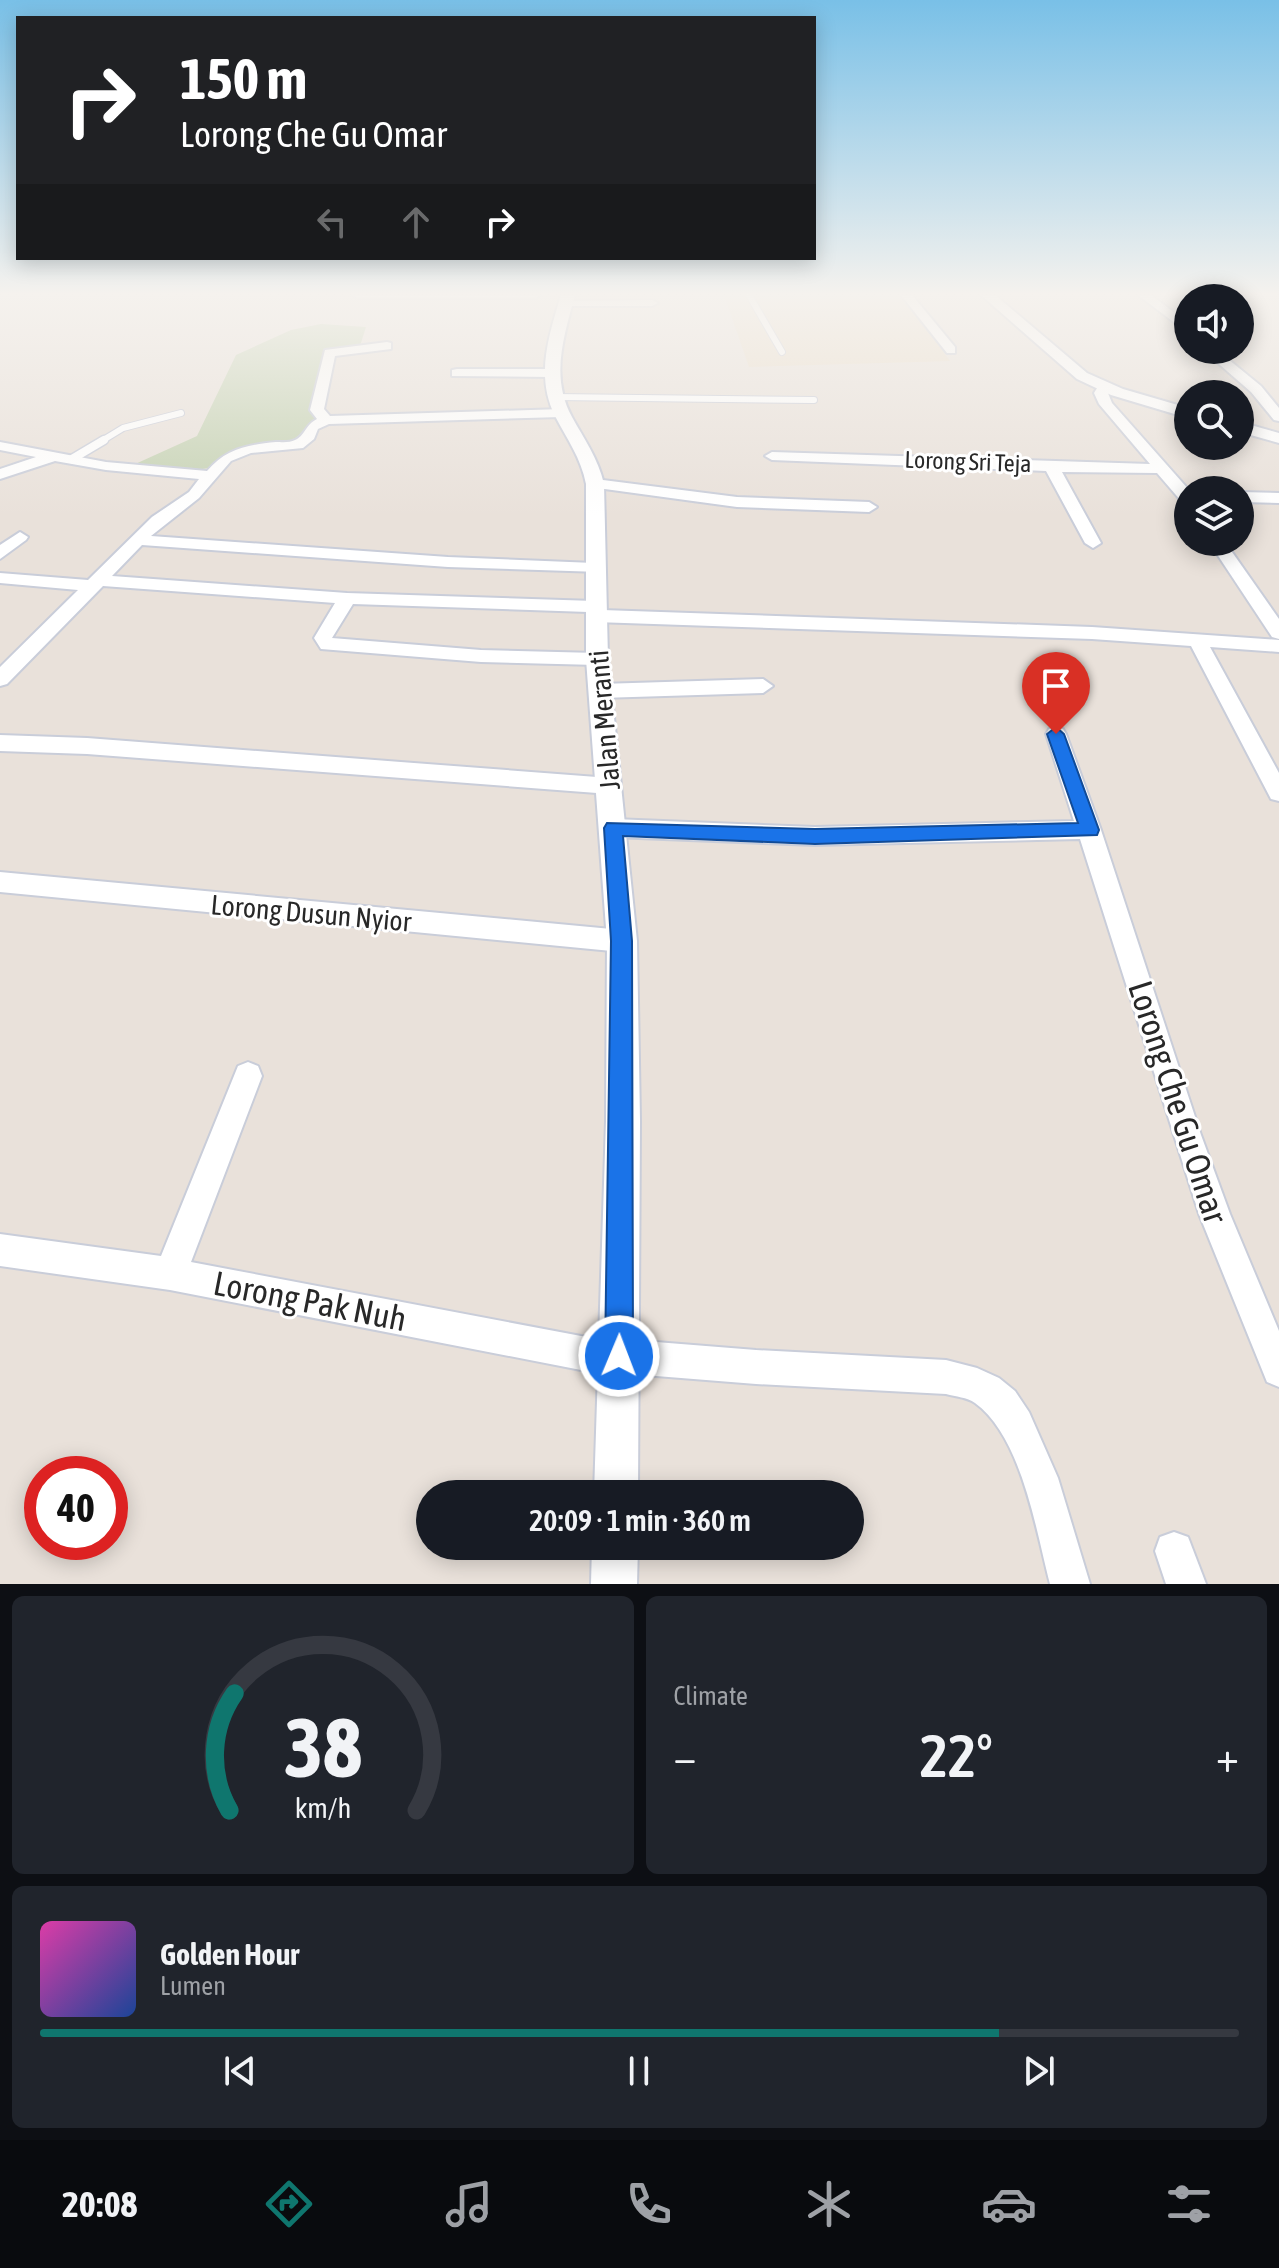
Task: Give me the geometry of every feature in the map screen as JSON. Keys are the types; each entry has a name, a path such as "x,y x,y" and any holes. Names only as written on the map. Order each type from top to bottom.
{"street":[{"path":"326,369 317,410 326,420"},
{"name":"Jalan Meranti","path":"552,369 555,397 590,462 595,484 597,659 622,941 616,1480"},
{"path":"1075,369 1104,388 1174,409"},
{"path":"1232,369 1256,389 1279,417"},
{"path":"457,373 552,373"},
{"path":"1104,388 1101,393 1106,404 1174,481"},
{"path":"0,679 137,540 170,509 194,495 226,458 240,451 298,445 305,442 312,427 326,420 562,413"},
{"path":"1254,431 1279,438"},
{"path":"0,446 134,470 210,476"},
{"path":"0,474 56,456"},
{"name":"Lorong Sri Teja","path":"772,456 1133,470 1163,468"},
{"path":"1051,465 1067,500 1093,543"},
{"path":"595,484 737,502 869,507"},
{"path":"1254,497 1279,498"},
{"path":"0,554 20,537"},
{"path":"137,540 448,562 594,568"},
{"path":"1227,556 1279,633"},
{"path":"0,578 1279,646"},
{"path":"347,598 327,627 323,638 328,645 481,656 597,659"},
{"path":"1197,640 1279,793"},
{"path":"600,691 763,686"},
{"name":"Lorong Che Gu Omar","path":"1056,734 1214,1215 1247,1302 1279,1370"},
{"path":"0,743 101,747 610,786"},
{"path":"613,828 815,836 1090,830"},
{"name":"Lorong Dusun Nyior","path":"0,882 622,941"},
{"path":"170,1274 248,1076"},
{"name":"Lorong Pak Nuh","path":"0,1250 170,1274 529,1344 619,1356 946,1377 988,1390 1010,1412 1027,1445 1070,1584"},
{"path":"614,1584 615,1560"}],"lane":[{"path":"555,397 814,400"},
{"path":"72,459 123,428 181,413"}],"green space":[{"path":"229,369 322,369 311,407 319,420 306,429 300,440 285,446 242,447 208,468 192,471 133,465 197,436"}],"route":[{"path":"619,1356 622,941 613,828 758,836 949,835 1064,828 1090,830 1056,734"}]}
